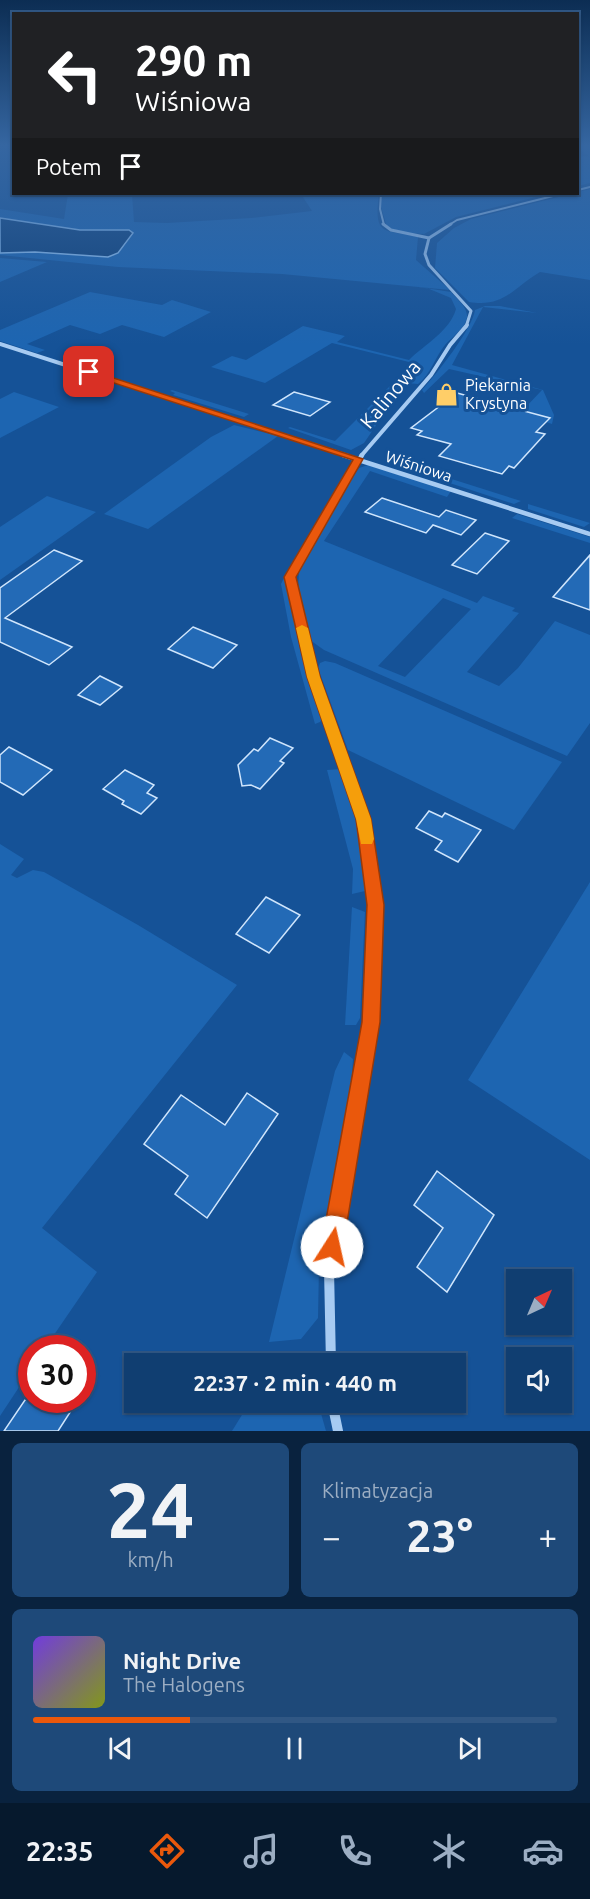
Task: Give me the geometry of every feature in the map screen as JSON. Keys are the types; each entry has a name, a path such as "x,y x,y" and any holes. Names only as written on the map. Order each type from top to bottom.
{"street":[{"path":"379,212 384,227 393,233 429,238 457,220 490,212"},
{"name":"Kalinowa","path":"331,1353 329,1269 371,1022 375,905 364,819 313,677 290,577 358,459 431,375 450,345 467,326 471,311 429,265 424,254 429,238"},
{"name":"Wiśniowa","path":"0,344 590,534"},
{"path":"334,1413 338,1431"}],"shaded area":[{"path":"0,212 18,212 64,219 65,212 133,212 134,222 167,223 251,218 305,212 378,212 380,225 384,229 418,237 416,260 450,290 282,274 118,267 0,255 0,253 35,252 108,257 125,245 133,233 129,230 80,230 0,218"},
{"path":"382,212 477,212 456,217 424,234 398,232 387,227"},
{"path":"500,212 590,212 590,280 540,272 500,299 481,303 469,302 435,268 437,243 454,228 471,219"},
{"path":"0,218 80,230 129,230 133,233 118,253 108,257 35,252 0,253"},
{"path":"0,258 47,262 0,282"},
{"path":"428,288 451,292 465,309 467,319 445,345 430,370 418,384 407,383 396,392 386,390 413,363 332,343 265,383 211,367 232,356 246,360 303,326 345,336 337,342 409,360 443,331 456,309 451,298"},
{"path":"90,292 162,305 172,300 211,312 164,337 122,325 100,334 70,325 27,344 45,350 37,353 0,341 0,330"},
{"path":"485,306 500,306 537,313 483,307 452,365 543,390 554,415 552,424 546,422 550,418 523,410 542,390 449,369 424,393 422,390 461,340 475,310"},
{"path":"170,391 249,414 244,417 173,395 175,393"},
{"path":"14,392 59,407 0,438 0,399"},
{"path":"381,395 394,399 364,443 351,450 288,428 335,441"},
{"path":"234,425 278,436 148,529 104,514 211,437"},
{"path":"368,465 451,491 447,497 370,471 324,541 477,603 483,596 515,608 512,611 519,613 467,672 499,686 518,668 555,621 590,635 590,723 567,756 324,650 310,640 298,590 299,571 359,468","holes":["443,598 471,609 405,677 378,666"]},
{"path":"420,469 521,501 514,504 416,472"},
{"path":"47,496 96,512 0,580 0,527"},
{"path":"528,504 590,523 584,527 528,509"},
{"path":"517,514 590,537 590,543 512,518"},
{"path":"285,576 301,654 323,718 315,724 291,637 281,584"},
{"path":"325,661 335,663 562,762 514,830 348,750 318,668 320,663"},
{"path":"341,769 358,829 363,860 365,891 352,894 353,869 327,770"},
{"path":"0,844 24,859 11,875 17,878 33,870 44,872 237,985 42,1228 97,1272 54,1335 18,1335 18,1389 0,1416"},
{"path":"590,882 590,1160 468,1080"},
{"path":"352,907 365,912 360,1018 356,1025 345,1025"},
{"path":"344,1052 353,1059 351,1089 319,1266 318,1318 301,1339 269,1342 335,1071"},
{"path":"243,1413 321,1413 326,1431 232,1431"}],"building":[{"path":"294,392 330,402 310,416 273,405"},
{"path":"457,393 550,418 536,432 545,434 514,468 509,466 502,474 439,456 451,444 417,435 422,431 411,428"},
{"path":"382,498 439,517 446,510 476,520 461,535 433,525 426,533 365,512"},
{"path":"485,533 509,541 477,574 452,565"},
{"path":"54,550 82,561 5,618 72,647 49,665 0,642 0,588"},
{"path":"590,555 590,610 553,597"},
{"path":"193,627 237,645 213,668 168,649"},
{"path":"100,676 122,687 100,705 78,695"},
{"path":"270,738 293,748 280,761 284,763 260,789 251,785 242,786 238,765 254,749 258,751"},
{"path":"9,747 52,770 23,795 0,782 0,755"},
{"path":"125,770 154,785 147,793 157,798 141,814 122,804 124,801 103,789"},
{"path":"429,811 442,817 445,813 481,830 458,862 435,850 442,841 416,828"},
{"path":"266,897 300,915 269,953 236,934"},
{"path":"247,1093 278,1114 207,1218 175,1194 188,1176 144,1144 181,1095 225,1125"},
{"path":"437,1171 494,1215 447,1292 417,1267 443,1228 414,1205"},
{"path":"18,1410 18,1413 70,1413 58,1431 4,1431"}],"slow traffic":[{"path":"302,628 313,677 364,819 366,839"}],"place":[{"name":"Piekarnia Krystyna","path":"447,394"}],"route":[{"path":"89,372 358,459 290,577 313,677 364,819 375,905 371,1022 332,1247"}]}
